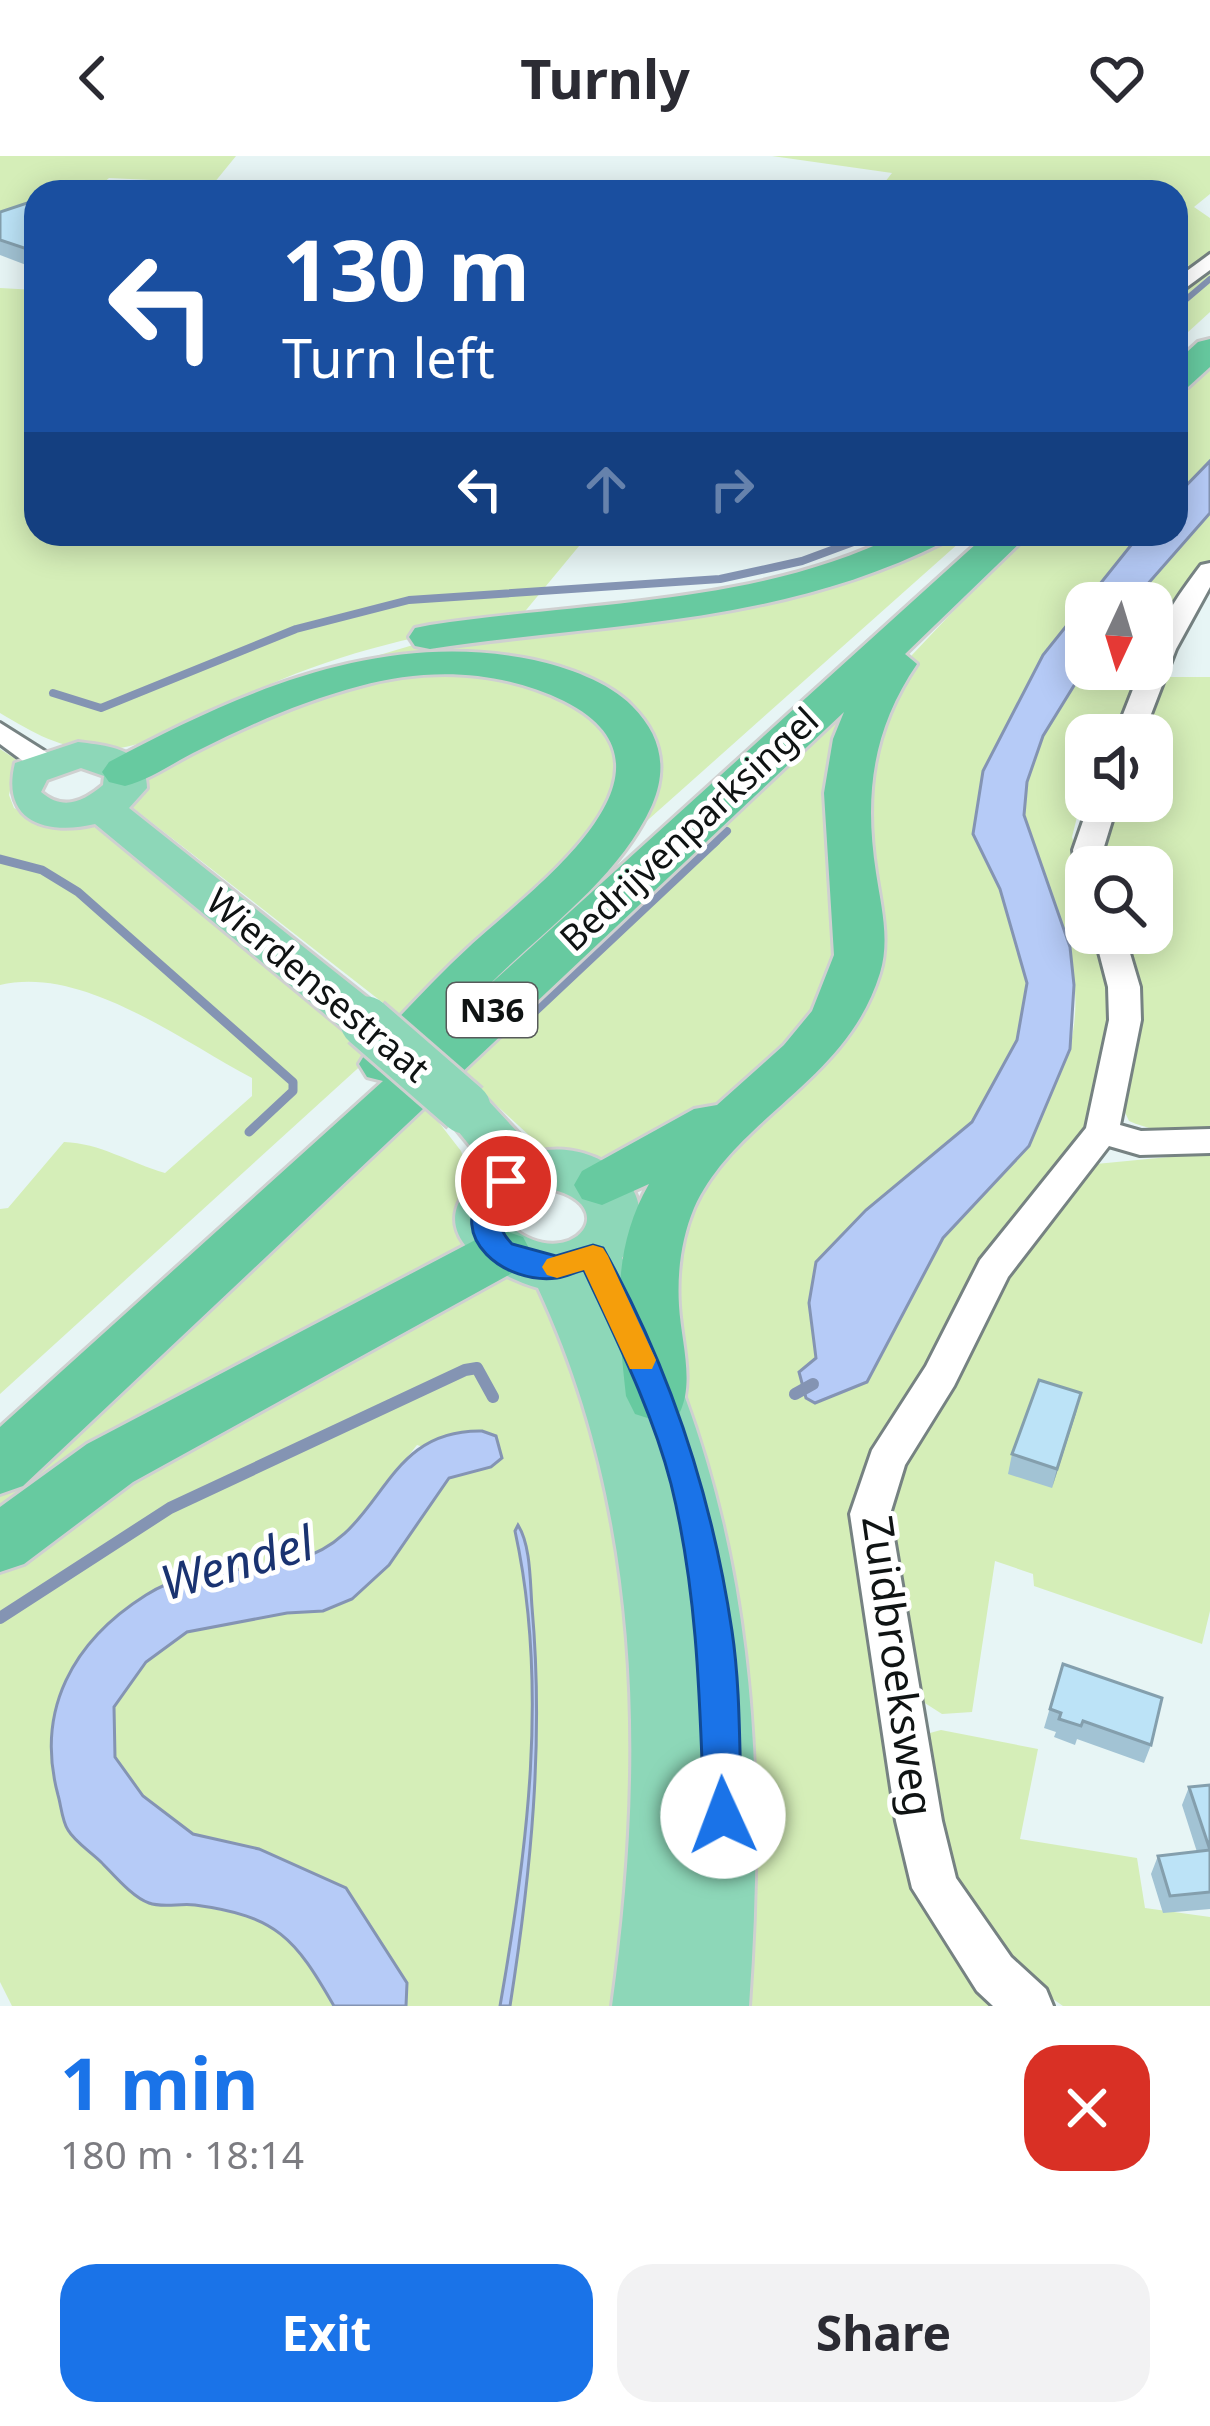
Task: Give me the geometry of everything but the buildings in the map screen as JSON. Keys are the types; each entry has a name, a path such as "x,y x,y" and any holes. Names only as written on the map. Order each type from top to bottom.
{"highway":[{"path":"112,780 332,663 470,631 755,596 822,579 901,546"},
{"name":"Bedrijvenparksingel","path":"0,1428 987,546"},
{"name":"Bedrijvenparksingel","path":"0,1467 988,546"},
{"path":"657,1396 646,1296 654,1230 677,1181 758,1099 799,1066 838,1017 859,964 845,793 863,713 892,668 947,610 990,546"},
{"name":"N36","path":"112,780 307,688 370,669 417,662 471,661 549,675 611,709 630,733 639,755 640,777 626,812 585,864 472,971 306,1150"},
{"path":"602,1185 758,1099"},
{"path":"0,1544 110,1463 550,1258"}],"main road":[{"path":"78,755 112,780 58,816 26,806 19,793 21,783 44,763 78,755"},
{"name":"Wierdensestraat","path":"112,780 366,1022 464,1108 524,1173"},
{"path":"550,1258 616,1229 613,1198 602,1185 566,1169 524,1173 493,1193 484,1224 550,1258 657,1396 687,1484 715,1635 723,1816 711,2006"},
{"path":"550,1258 588,1326 610,1390 635,1490 660,1630 669,1739 668,1807 650,2006"}],"street":[{"path":"1137,714 1190,595 1210,570"},
{"path":"0,731 44,763"},
{"name":"Zuidbroeksweg","path":"1029,2006 994,1974 960,1931 935,1888 919,1822 870,1514 886,1461 930,1394 993,1270 1102,1130 1125,1020 1124,987 1115,954"},
{"path":"1102,1130 1141,1143 1210,1141"}],"green space":[{"path":"0,156 236,156 216,180 24,180 24,214 0,222"},
{"path":"772,156 1210,156 1210,194 1194,207 1210,218 1210,255 1196,267 1188,265 1188,180 886,180 892,173"},
{"path":"1210,265 1210,312 1188,332 1188,285"},
{"path":"0,288 24,289 24,546 579,546 517,621 452,630 327,662 130,746 96,750 53,741 0,713"},
{"path":"1210,362 1210,461 1188,484 1188,382"},
{"path":"1210,513 1210,561 1183,593 1173,614 1173,582 1149,582 1181,546 1188,546 1188,538"},
{"path":"895,546 956,546 576,884 648,781 550,670 312,675 430,640 659,615"},
{"path":"1015,546 1130,546 1102,582 1065,582 1065,628 1043,655 973,834 1000,889 1027,983 1017,1040 972,1122 867,1210 816,1262 809,1303 816,1359 799,1373 806,1398 814,1403 867,1382 934,1253 1002,1174 1059,1074 1070,1047 1075,1012 1069,954 1108,954 1115,986 1101,1101 879,1447 907,1838 1010,2006 736,2006 732,1597 705,1454 659,1314 668,1219 849,1024 855,793 896,672"},
{"path":"894,651 838,960 819,1013 742,1093 606,1170 543,1148 449,1062"},
{"path":"467,665 603,712 628,776 577,858 405,1020 128,804 142,771 319,691"},
{"path":"1173,677 1210,677 1210,1129 1159,1130 1139,1125 1129,1121 1122,1106 1118,954 1173,954 1173,846 1095,846 1105,822 1173,822 1173,714 1149,714 1159,690 1173,690"},
{"path":"1071,690 1135,690 1122,714 1065,714 1065,822 1076,822 1075,846 1065,846 1065,940 1024,816 1027,776 1042,737"},
{"path":"0,749 17,760 9,795 14,808 33,818 94,827 153,861 378,1050 0,1394 0,1209 8,1208 64,1142 103,1150 165,1173 252,1096 252,1078 97,996 31,982 0,985"},
{"path":"416,1093 461,1151 469,1174 457,1216 464,1251 0,1520 0,1488"},
{"path":"1210,1153 1210,1611 1202,1644 1034,1586 1033,1574 995,1561 972,1712 942,1714 917,1698 886,1492 1009,1268 1074,1186 1096,1164"},
{"path":"479,1270 545,1281 637,1548 637,2006 406,2006 407,1982 259,1849 193,1834 143,1796 115,1757 114,1707 146,1662 187,1632 323,1611 390,1565 449,1478 491,1467 417,1445 345,1536 328,1547 296,1560 199,1572 148,1594 68,1830 148,1903 194,1905 257,1918 301,1950 334,2006 12,2006 0,1982 0,1557"},
{"path":"941,1730 1038,1749 1020,1839 1137,1858 1145,1908 1210,1917 1210,2006 1063,2006 1007,1956 973,1913 940,1846 926,1734"}],"water":[{"path":"1210,461 1210,513 1188,538 1188,484"},
{"path":"1130,546 1181,546 1149,582 1102,582"},
{"path":"1065,628 1065,690 1071,690 1043,736 1027,782 1024,815 1065,933 1065,954 1071,954 1070,1049 1029,1146 943,1238 867,1382 815,1403 806,1398 799,1372 816,1358 809,1303 816,1262 866,1210 972,1122 1017,1040 1027,983 1000,889 973,834 983,771 1043,655"},
{"path":"482,1431 496,1436 502,1458 491,1467 449,1478 389,1565 352,1599 323,1611 187,1632 146,1662 114,1707 115,1757 143,1796 193,1834 259,1849 346,1888 407,1983 406,2006 334,2006 307,1963 281,1934 223,1910 143,1900 75,1839 64,1822 52,1764 56,1706 80,1656 120,1613 146,1595 182,1579 296,1560 326,1548 422,1447 448,1435"},
{"path":"518,1525 530,1576 536,1757 510,2006 500,2006 519,1889 530,1769 531,1649 515,1531"}],"waterway":[{"path":"1188,298 1210,279"},
{"path":"53,693 101,708 296,629 409,600 720,579 802,561 843,546"},
{"path":"713,844 727,831"},
{"path":"517,1028 716,841"},
{"path":"0,859 42,870 78,892 293,1082 293,1091 249,1132"},
{"path":"0,1618 170,1508 465,1370 477,1368 493,1397"},
{"name":"Wendel","path":"795,1394 813,1384"}],"slow traffic":[{"path":"557,1267 593,1256 641,1360"}],"route":[{"path":"506,1181 485,1208 490,1239 502,1252 536,1266 556,1267 593,1256 657,1396 687,1484 715,1635 723,1816"}]}
